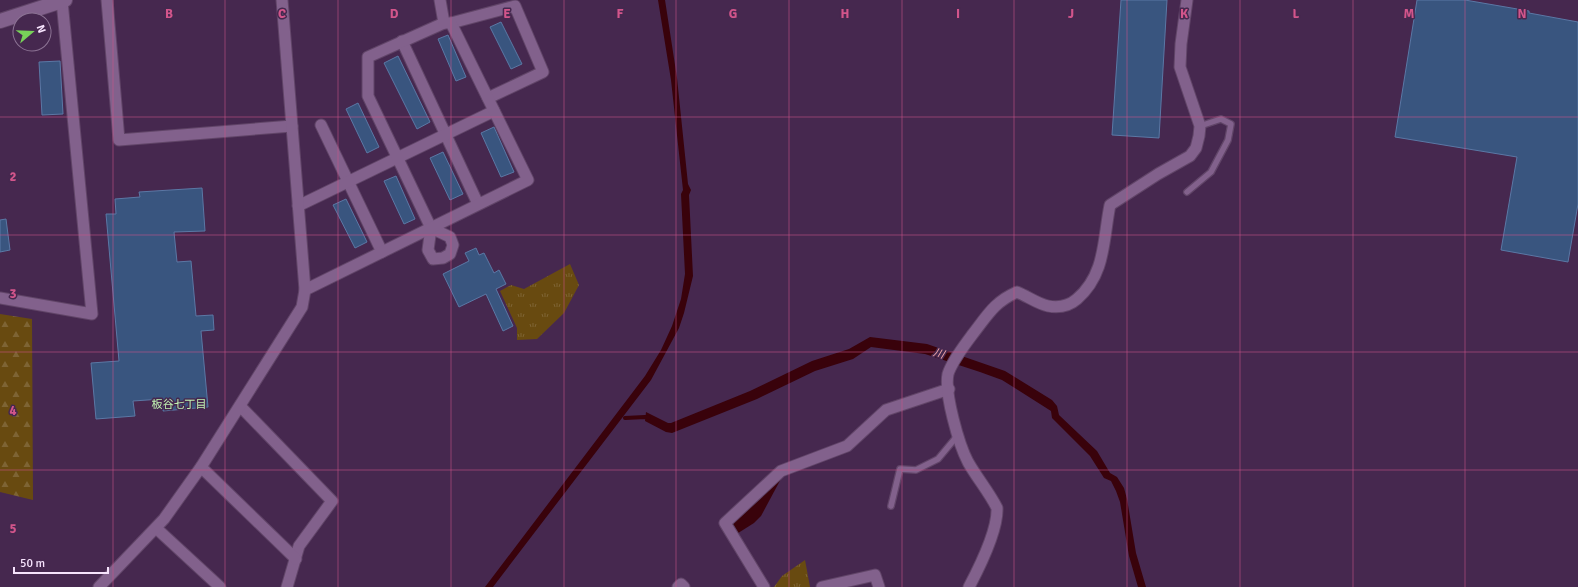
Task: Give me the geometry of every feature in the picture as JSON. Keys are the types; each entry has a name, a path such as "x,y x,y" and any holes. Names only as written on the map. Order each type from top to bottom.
{"street":[{"path":"107,0 119,140 292,126"},
{"path":"99,587 156,528 201,467 302,307 305,290 282,0"},
{"path":"305,290 528,180 488,98 447,23 440,0"},
{"path":"969,587 982,561 998,517 997,508 967,460 958,435 951,413 948,374 960,351 993,308 1004,297 1017,292 1047,306 1058,307 1070,304 1081,295 1095,279 1100,264 1110,205 1158,174 1190,156 1196,148 1200,126 1180,67 1181,44 1187,0"},
{"path":"0,21 64,1 92,314 0,298"},
{"path":"430,228 398,157 368,96 368,57 402,41 447,23 515,6 543,72 488,98"},
{"path":"402,41 478,204"},
{"path":"298,206 494,111"},
{"path":"321,125 382,252"},
{"path":"764,587 725,523 781,471 847,446 886,410 949,389"},
{"path":"240,406 332,501 299,546 287,587"},
{"path":"201,467 296,559"},
{"path":"156,528 220,587"},
{"path":"822,587 875,575 879,587"},
{"path":"678,587 681,584 684,587"}],"lane":[{"path":"1187,192 1211,172 1228,140 1231,124 1221,119 1200,126"},
{"path":"891,506 900,469 916,470 938,459 958,435"}],"green space":[{"path":"570,264 579,285 564,313 537,339 517,340 517,328 500,291 511,285 524,289"},
{"path":"0,314 32,319 33,500 0,492"},
{"path":"805,560 810,587 774,587 782,576"}],"water":[{"path":"658,0 665,0 677,78 688,184 691,190 689,195 693,276 684,313 679,328 651,380 493,587 485,587 645,376 661,350 672,326 681,299 685,274 681,194 683,190 671,80"},
{"name":"川","path":"870,337 927,344 1005,371 1052,400 1057,406 1059,415 1097,451 1110,473 1117,477 1124,488 1136,553 1146,587 1138,587 1129,556 1120,502 1111,481 1104,478 1090,456 1052,418 1051,411 1002,380 980,372 925,354 871,347 853,359 815,371 757,399 672,433 666,432 645,421 646,412 668,423 671,423 750,391 812,361 849,349"},
{"path":"783,475 761,516 754,523 735,535 729,524"}],"building":[{"path":"1121,0 1167,0 1159,138 1112,135"},
{"path":"1417,0 1465,0 1529,11 1529,13 1578,22 1578,204 1568,262 1501,250 1517,157 1395,137"},
{"path":"501,22 522,64 511,69 490,27"},
{"path":"448,35 466,77 456,81 438,39"},
{"path":"398,56 430,122 417,129 384,63"},
{"path":"60,61 63,114 42,115 39,62"},
{"path":"358,103 379,147 367,153 346,109"},
{"path":"494,127 514,172 501,177 481,133"},
{"path":"443,152 463,194 450,200 430,158"},
{"path":"396,176 415,219 404,224 384,181"},
{"path":"202,188 205,231 174,232 177,262 191,261 196,316 213,315 214,330 201,331 208,407 163,411 162,399 133,401 135,416 96,419 91,363 119,361 106,214 116,214 115,199 140,197 139,192"},
{"path":"346,199 367,242 355,248 333,205"},
{"path":"6,219 10,250 0,252 0,220"},
{"path":"476,248 479,255 484,253 494,273 499,270 506,284 496,289 513,326 503,331 486,294 459,307 443,274 469,261 465,253"}],"waterway":[{"name":"川","path":"625,418 649,418"}],"district":[{"name":"板谷七丁目","path":"179,404"}]}
